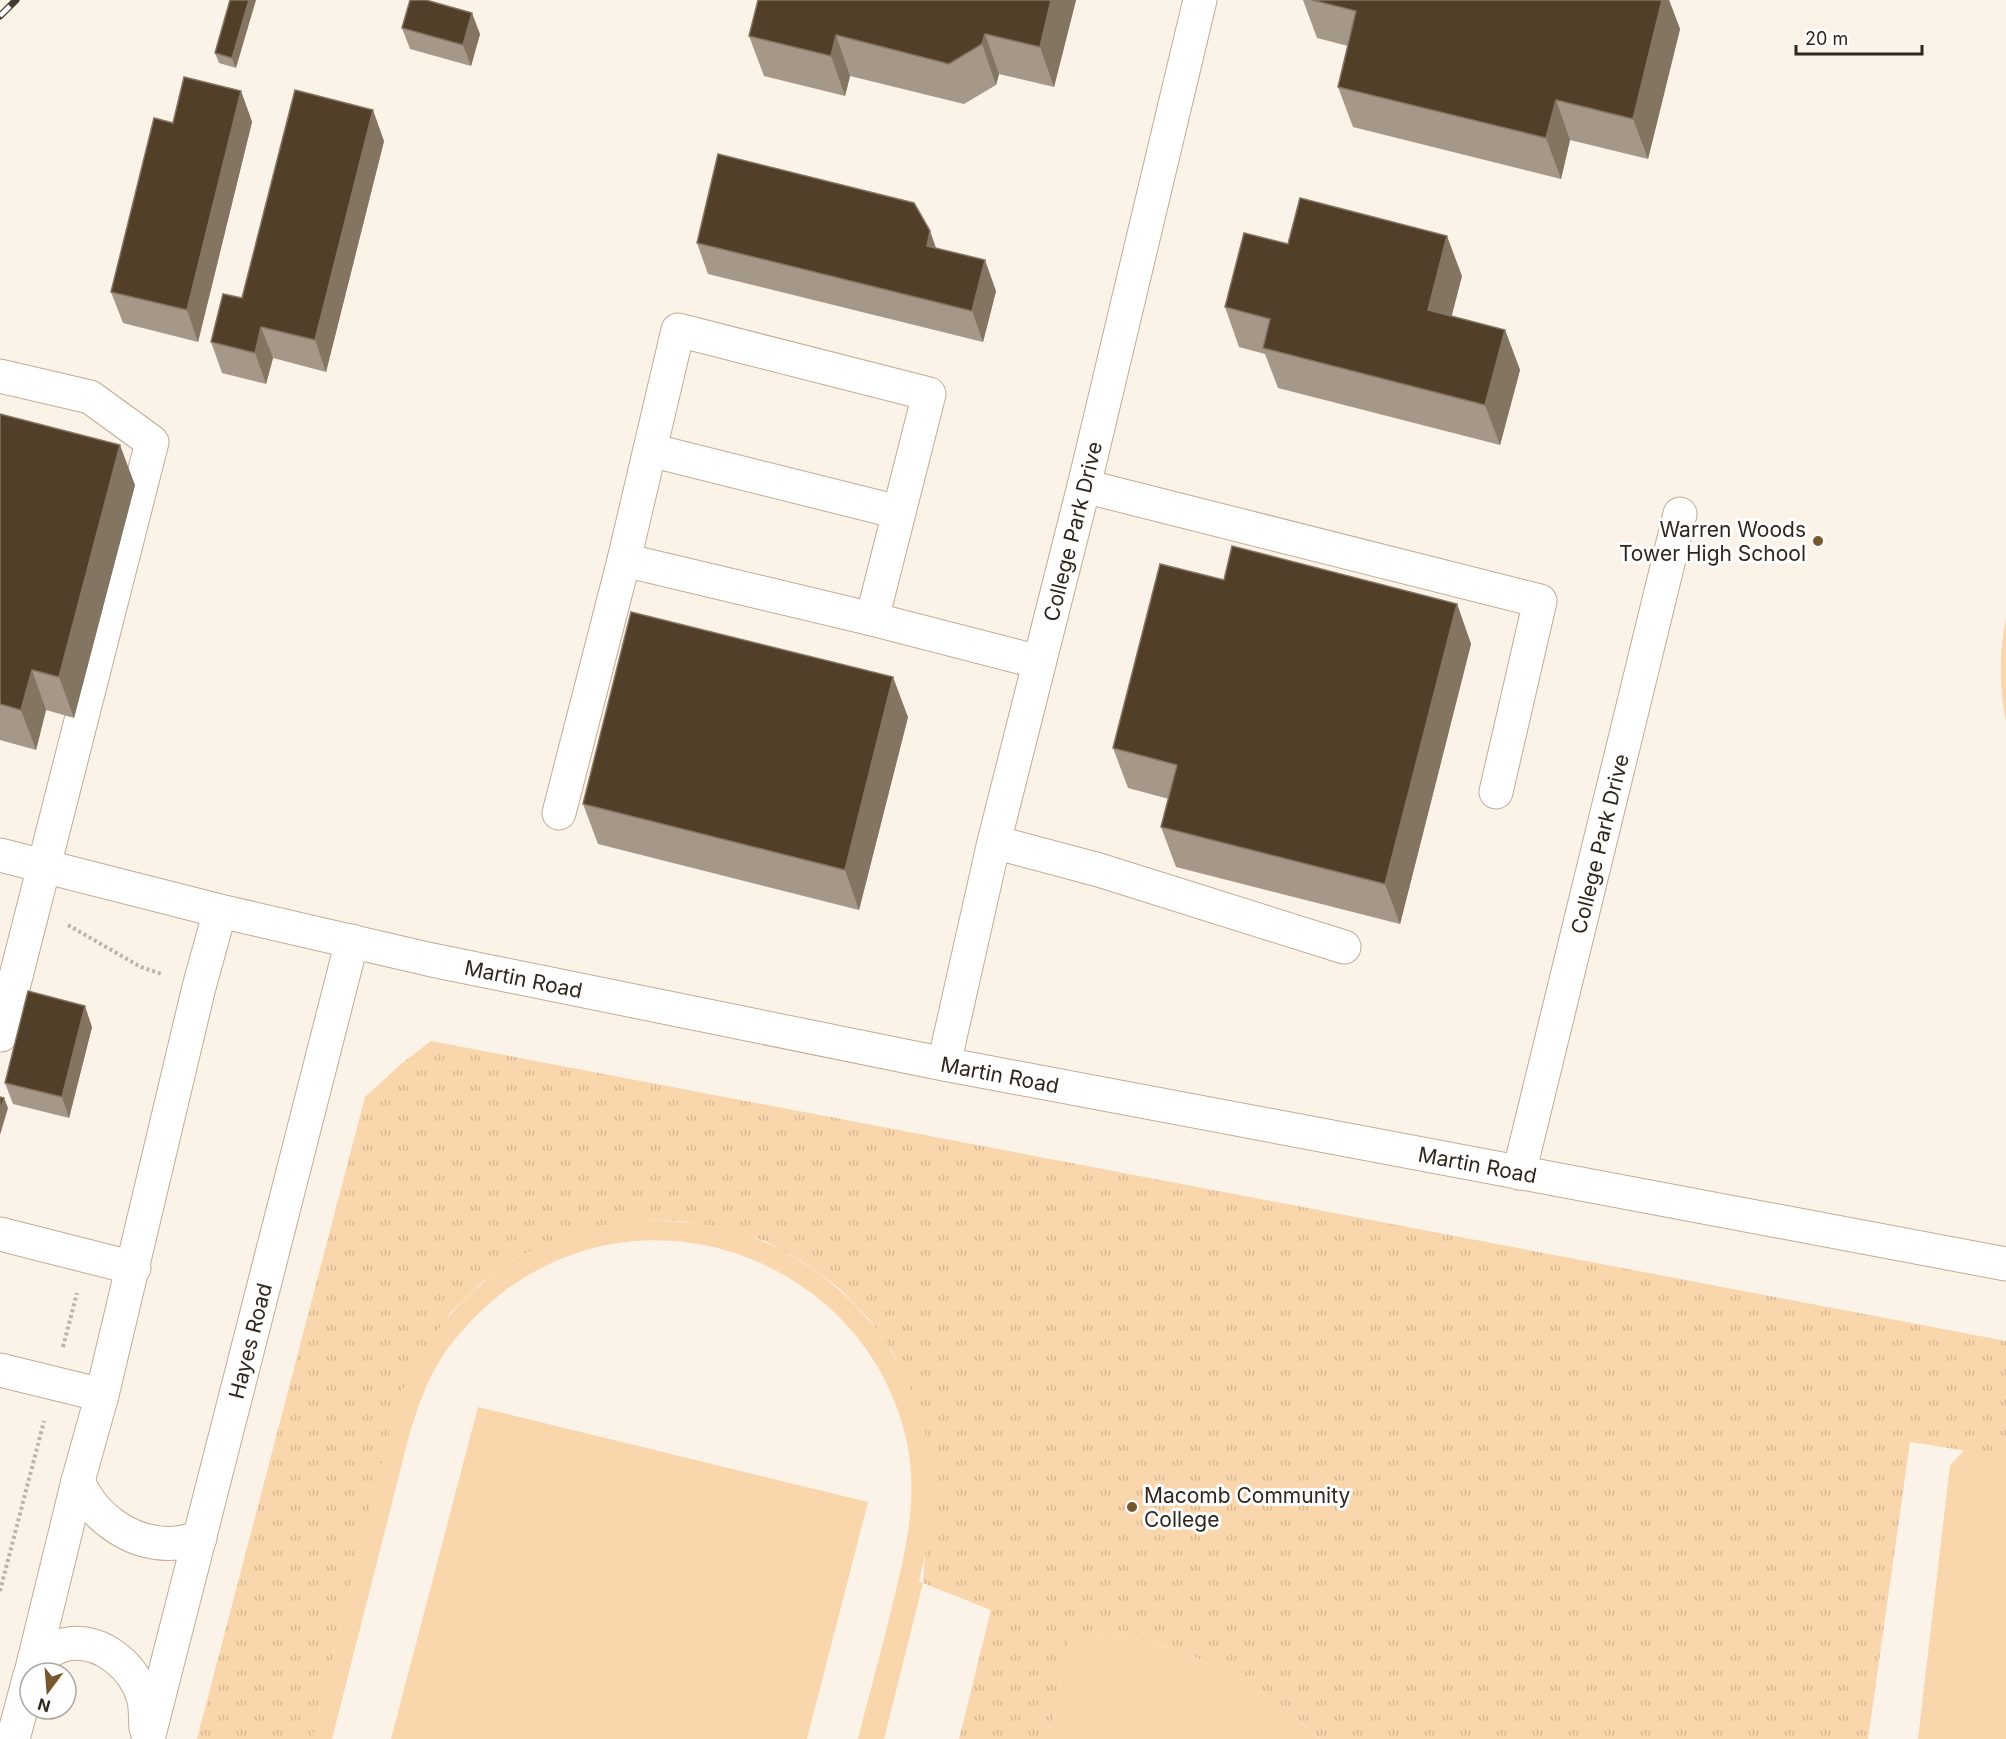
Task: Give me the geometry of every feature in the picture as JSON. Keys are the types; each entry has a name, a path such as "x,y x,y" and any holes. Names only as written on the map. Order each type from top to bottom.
{"street":[{"name":"College Park Drive","path":"944,1064 994,842 1084,486 1200,0"},
{"path":"559,813 624,560 678,330 929,394 872,619"},
{"path":"0,376 90,397 153,441 1,1035"},
{"path":"650,450 898,512"},
{"path":"1084,486 1540,601 1496,792"},
{"name":"College Park Drive","path":"1520,1173 1680,514"},
{"path":"624,560 872,619 1039,662"},
{"path":"994,842 1099,870 1344,947"},
{"name":"Martin Road","path":"0,855 220,911 432,960 944,1064 2006,1264"},
{"path":"28,1661 102,1395 199,987 220,911"},
{"name":"Hayes Road","path":"146,1739 200,1538 352,941"},
{"path":"0,1234 134,1268"},
{"path":"0,1370 102,1395"},
{"path":"78,1480 95,1510 110,1523 129,1534 151,1542 176,1543 200,1538"},
{"path":"41,1661 52,1649 69,1644 91,1645 114,1656 131,1672 144,1700 146,1739"},
{"path":"13,1739 18,1710"}],"path":[{"path":"33,912 60,920 141,967 199,987"}],"green space":[{"path":"2006,618 2006,722 2001,670"},
{"name":"Macomb Community College","path":"431,1041 2006,1341 2006,1457 1910,1442 1868,1739 1319,1739 1274,1701 1224,1670 1198,1658 1142,1640 1108,1634 1071,1632 1049,1739 959,1739 991,1610 923,1583 931,1475 912,1392 893,1353 868,1318 838,1287 803,1262 765,1241 724,1228 682,1221 638,1220 596,1227 516,1258 481,1283 450,1313 391,1427 312,1739 197,1739 365,1097 401,1064"},
{"path":"638,1220 692,1223 724,1228 765,1242 803,1263 838,1289 868,1320 893,1354 913,1393 926,1434 931,1477 930,1517 919,1581 923,1583 884,1739 858,1739 905,1551 911,1507 911,1485 906,1438 883,1376 858,1338 843,1321 810,1292 770,1267 728,1251 684,1242 640,1241 597,1247 555,1261 515,1283 479,1313 445,1353 419,1404 410,1432 332,1739 312,1739 394,1416 405,1384 420,1356 460,1304 483,1282 509,1263 536,1247 566,1235 597,1226"},
{"path":"478,1407 868,1502 807,1739 391,1739"},
{"path":"1966,1449 2006,1457 2006,1739 1918,1739 1950,1465"},
{"path":"1071,1632 1107,1634 1141,1640 1197,1658 1250,1685 1298,1719 1319,1739 1049,1739"}],"building":[{"path":"230,0 249,0 232,58 215,53"},
{"path":"410,0 426,0 472,13 463,45 402,28"},
{"path":"758,0 1051,0 1040,47 985,34 982,44 949,64 836,35 831,56 749,36"},
{"path":"1312,0 1662,0 1633,119 1556,100 1546,138 1338,87 1356,11"},
{"path":"184,77 241,91 187,310 111,292 154,118 173,123"},
{"path":"295,90 373,110 315,340 261,327 255,353 211,342 223,294 242,298"},
{"path":"718,154 914,203 930,231 927,246 985,260 972,311 697,243"},
{"path":"1300,198 1447,236 1428,310 1505,330 1485,405 1263,348 1270,319 1225,307 1244,233 1288,244"},
{"path":"0,414 120,445 59,677 32,670 21,710 0,704"},
{"path":"1232,546 1457,604 1385,884 1161,827 1177,765 1113,748 1160,564 1224,580"},
{"path":"631,612 893,677 845,870 583,804"},
{"path":"28,991 85,1006 62,1097 5,1083"},
{"path":"0,1097 4,1098 0,1111"}],"railway":[{"path":"0,16 16,0"}],"place":[{"name":"Warren Woods Tower High School","path":"1818,541"},
{"name":"Macomb Community College","path":"1132,1507"}]}
